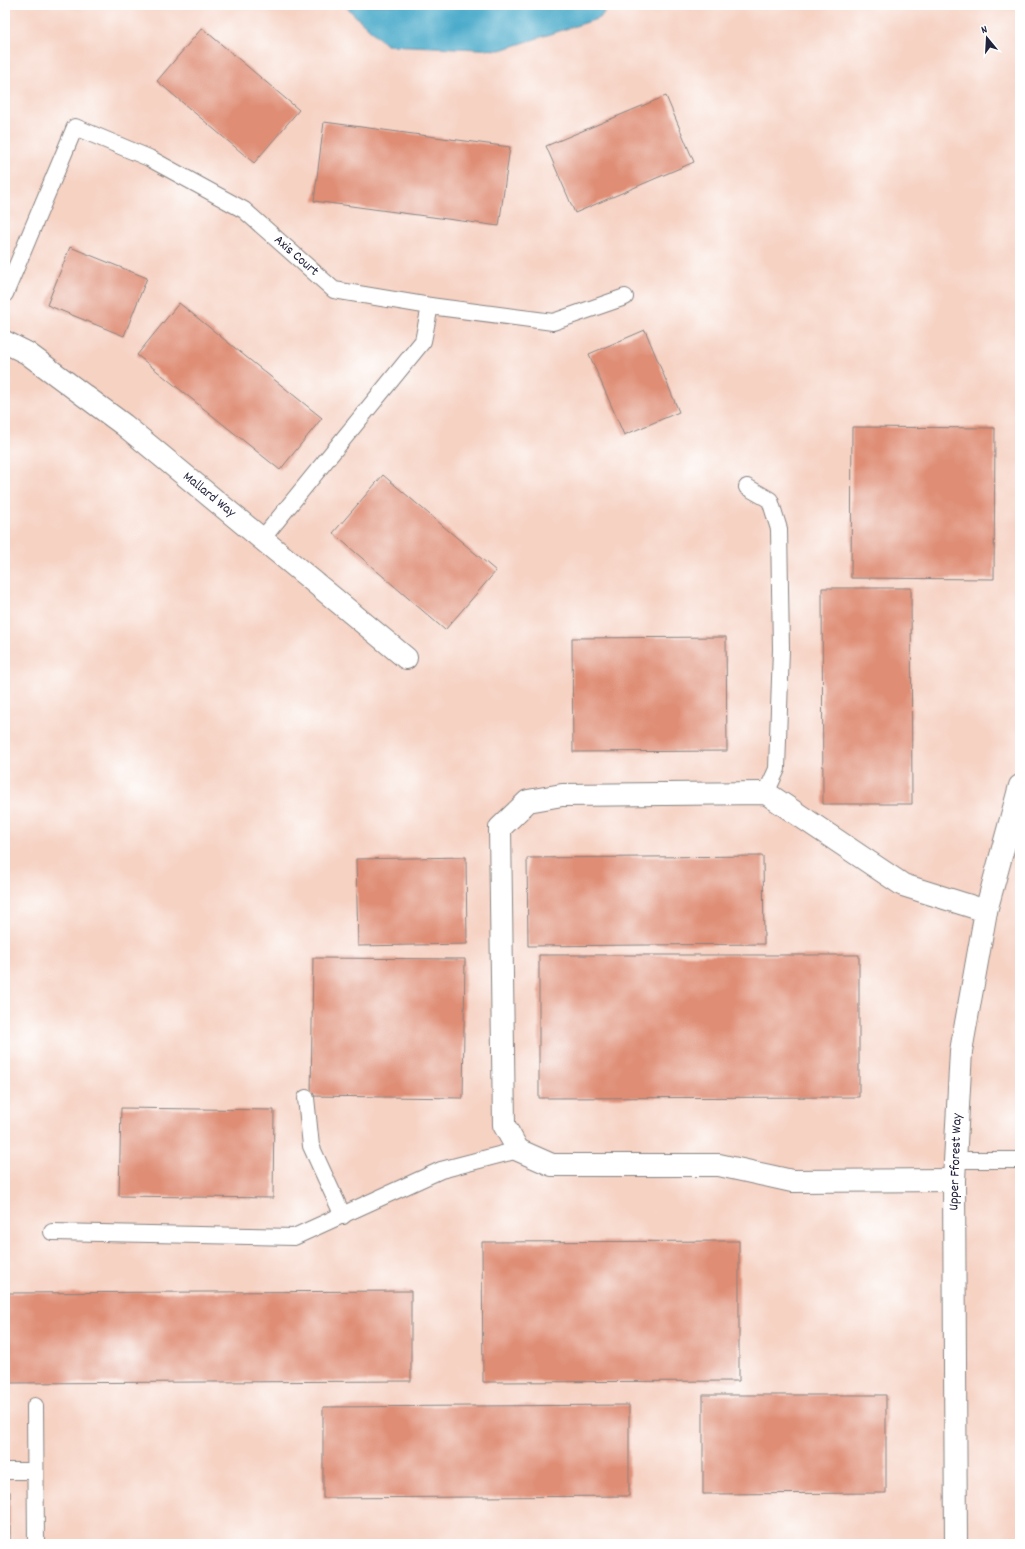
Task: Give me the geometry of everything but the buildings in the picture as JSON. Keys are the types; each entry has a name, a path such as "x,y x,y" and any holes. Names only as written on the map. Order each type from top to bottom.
{"street":[{"name":"Mallard Way","path":"5,342 27,353 124,425 406,658"},
{"name":"Upper Fforest Way","path":"956,1544 955,1170 961,1051 986,911 1020,786"},
{"path":"955,1170 792,1181 719,1165 552,1165 518,1150 504,1125 500,828 528,801 562,795 766,793 903,885 986,911"}],"lane":[{"name":"Axis Court","path":"5,294 74,127 149,158 244,210 334,290 430,306"},
{"path":"262,539 423,341 430,306 554,322 626,297"},
{"path":"748,487 770,500 779,529 781,649 777,768 766,793"},
{"path":"306,1098 311,1146 343,1216"},
{"path":"52,1232 294,1237 442,1170 518,1150"},
{"path":"955,1170 1020,1160"},
{"path":"35,1406 36,1544"},
{"path":"5,1471 35,1471"}],"shaded area":[{"path":"5,5 1020,5 1020,1544 5,1544"}],"water":[{"path":"344,5 609,5 600,18 501,50 386,45"}]}
